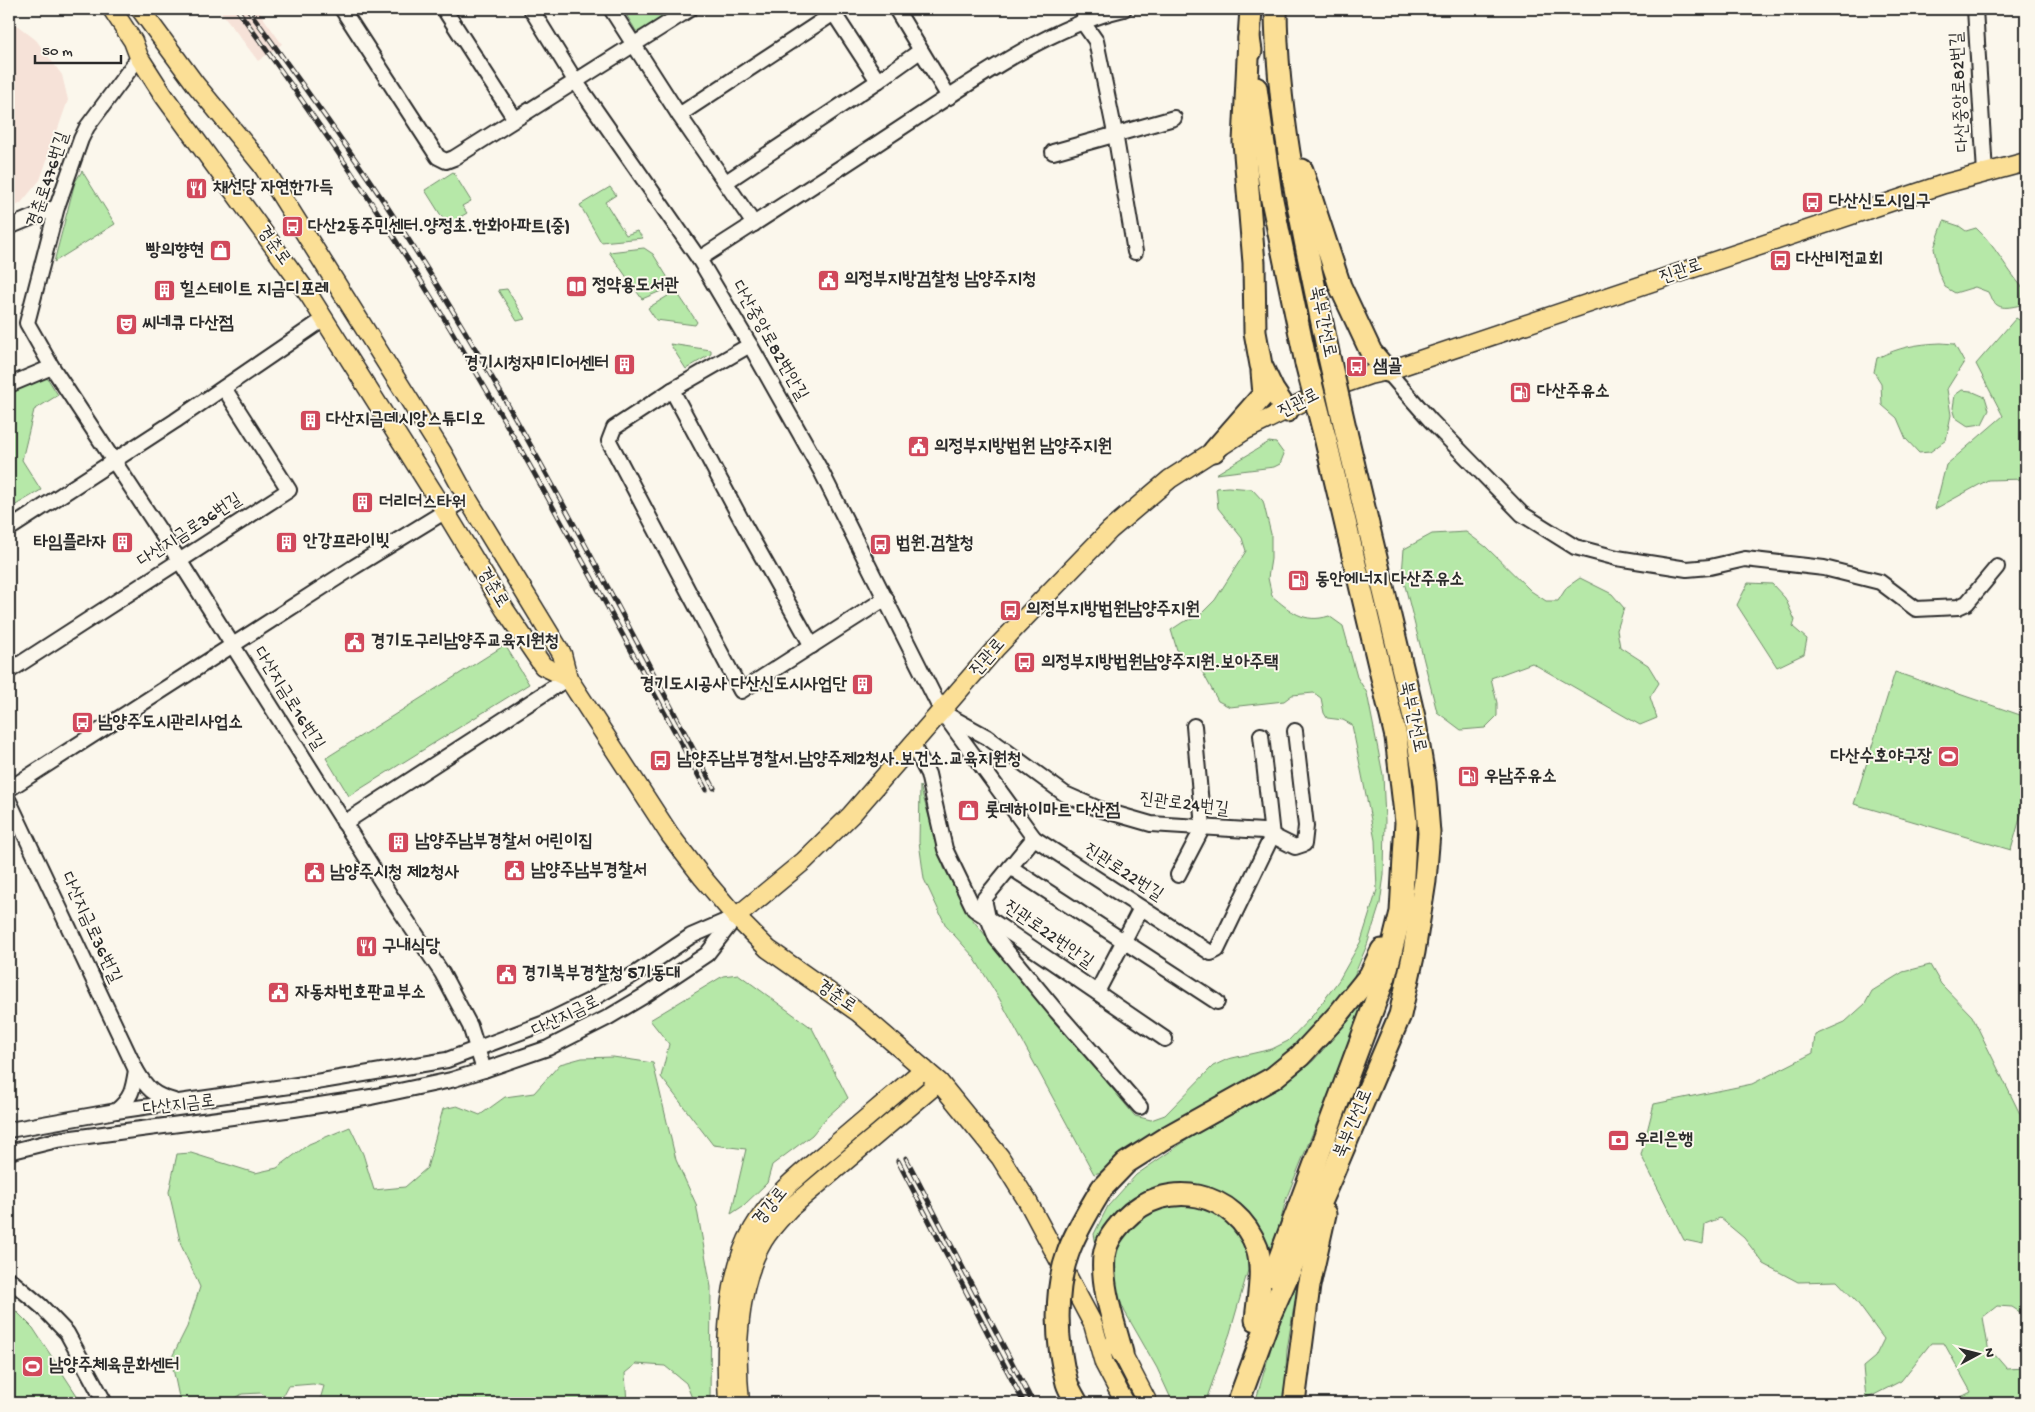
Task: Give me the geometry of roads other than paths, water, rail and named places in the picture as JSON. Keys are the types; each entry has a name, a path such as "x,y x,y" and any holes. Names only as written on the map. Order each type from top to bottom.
{"highway":[{"name":"북부간선로","path":"1239,1389 1256,1320 1385,976 1401,912 1406,822 1396,737 1306,364 1271,195 1249,38 1251,9"},
{"name":"북부간선로","path":"1223,1403 1239,1389 1334,1173 1400,1015 1414,952 1425,881 1429,833 1425,783 1414,717 1346,432 1298,209 1281,101 1276,9"},
{"path":"1214,451 1264,394 1255,332 1254,263 1244,142 1249,38"},
{"path":"1281,101 1340,286 1371,352 1387,371"},
{"path":"1261,365 1273,390 1287,411"},
{"path":"1077,1403 1067,1384 1060,1346 1058,1295 1068,1254 1102,1188 1126,1163 1167,1137 1273,1078 1300,1056 1332,1022 1370,975 1401,912"},
{"path":"1294,1403 1308,1286 1334,1173"},
{"path":"1122,1353 1104,1278 1104,1254 1112,1234 1124,1220 1130,1214 1156,1198 1183,1194 1204,1196 1229,1208 1244,1227 1257,1249 1260,1271 1256,1320"}],"main road":[{"name":"경춘로","path":"112,9 133,41 139,57 164,96 309,295 505,610 543,666 568,678"},
{"name":"경춘로","path":"140,9 196,85 262,165 442,452 467,498 562,654 568,678 670,835 736,917 768,949 859,1013 939,1082 1000,1157 1028,1202 1093,1324 1104,1363 1125,1403"},
{"name":"진관로","path":"736,917 804,861 851,815 995,649 1110,530 1170,479 1246,430 1329,389 1944,184 2026,162"},
{"name":"경강로","path":"728,1403 725,1362 729,1311 739,1261 752,1230 774,1198 924,1069"},
{"name":"경강로","path":"740,1403 737,1374 741,1310 749,1273 762,1242 772,1227 790,1208 939,1082"},
{"name":"경춘로","path":"1093,1324 1122,1353 1148,1403"}],"street":[{"path":"342,9 438,157 446,161 454,158 690,9"},
{"path":"444,9 515,119"},
{"name":"다산중앙로82번안길","path":"531,9 576,82 699,259 750,344 821,471 942,712"},
{"path":"611,9 679,115 754,224"},
{"path":"896,9 949,97"},
{"path":"699,259 949,97 1026,50 1082,21 1124,9"},
{"name":"다산중앙로82번길","path":"1975,9 1985,173"},
{"path":"679,115 832,11 878,81"},
{"path":"1082,21 1096,41 1115,133 1135,252"},
{"path":"726,182 920,51"},
{"name":"경춘로476번길","path":"114,460 52,367 26,324 57,207 87,126 139,57"},
{"path":"1053,152 1115,133 1174,118"},
{"path":"9,227 57,207"},
{"path":"9,529 224,388 324,319"},
{"path":"750,344 672,390 614,428 610,441 741,691 886,598"},
{"path":"9,385 52,367"},
{"path":"1387,371 1430,421 1522,514 1576,547 1617,558 1687,569 1710,567 1745,559 1824,568 1880,582 1916,608 1958,607 1967,603 1997,567"},
{"name":"다산지금로36번길","path":"9,671 289,490 224,388"},
{"path":"672,390 812,646"},
{"name":"다산지금로16번길","path":"114,460 344,823 442,973 470,1026 484,1070"},
{"path":"9,789 354,567 467,498"},
{"path":"344,823 568,678"},
{"name":"진관로24번길","path":"942,712 987,737 1065,794 1099,809 1151,824 1263,831 1295,847 1304,844 1306,826 1296,731"},
{"name":"진관로22번길","path":"942,712 1034,838 1211,952 1217,950 1272,836"},
{"path":"1178,875 1203,827 1194,726"},
{"path":"1261,735 1272,836"},
{"path":"912,744 928,774 945,849 974,909 988,918 996,938 1057,1012 1140,1107"},
{"name":"다산지금로36번길","path":"9,801 136,1070 150,1090 158,1096 177,1102"},
{"name":"진관로22번안길","path":"1034,838 984,899 988,918 1165,1039"},
{"path":"1010,867 1217,1002"},
{"path":"1097,992 1141,908"},
{"name":"다산지금로","path":"9,1130 116,1111 304,1084 447,1060 542,1024 581,1005 638,972 691,936 736,917"},
{"name":"다산지금로","path":"9,1152 57,1140 371,1097 451,1080 484,1070 548,1048 607,1018 644,996 707,954 736,917"},
{"path":"116,1111 127,1102 132,1091 136,1070"},
{"path":"9,1279 41,1306 67,1333 106,1403"}],"railway":[{"path":"237,9 347,166 450,327 526,458 706,790"},
{"path":"248,9 378,193 459,321 535,453 714,788"},
{"path":"906,1158 1033,1403"},
{"path":"898,1161 1024,1403"}],"place":[{"name":"채선당 자연한가득","path":"197,188"},
{"name":"다산신도시입구","path":"1813,202"},
{"name":"다산2동주민센터.양정초.한화아파트(중)","path":"292,227"},
{"name":"빵의향현","path":"220,251"},
{"name":"다산비전교회","path":"1780,260"},
{"name":"의정부지방검찰청 남양주지청","path":"828,280"},
{"name":"정약용도서관","path":"576,286"},
{"name":"힐스테이트 지금디포레","path":"164,290"},
{"name":"씨네큐 다산점","path":"126,324"},
{"name":"경기시청자미디어센터","path":"625,364"},
{"name":"샘골","path":"1357,367"},
{"name":"다산주유소","path":"1521,392"},
{"name":"다산지금데시앙스튜디오","path":"310,420"},
{"name":"의정부지방법원 남양주지원","path":"918,447"},
{"name":"더리더스타워","path":"363,503"},
{"name":"안강프라이빗","path":"287,542"},
{"name":"타임플라자","path":"122,543"},
{"name":"법원.검찰청","path":"880,544"},
{"name":"동안에너지 다산주유소","path":"1299,580"},
{"name":"의정부지방법원남양주지원","path":"1010,610"},
{"name":"경기도구리남양주교육지원청","path":"355,642"},
{"name":"의정부지방법원남양주지원.보아주택","path":"1025,663"},
{"name":"경기도시공사 다산신도시사업단","path":"863,685"},
{"name":"남양주도시관리사업소","path":"82,723"},
{"name":"다산수호야구장","path":"1948,757"},
{"name":"남양주남부경찰서.남양주제2청사.보건소.교육지원청","path":"661,760"},
{"name":"우남주유소","path":"1468,777"},
{"name":"롯데하이마트 다산점","path":"969,811"},
{"name":"남양주남부경찰서 어린이집","path":"399,842"},
{"name":"남양주남부경찰서","path":"515,871"},
{"name":"남양주시청 제2청사","path":"314,873"},
{"name":"구내식당","path":"366,947"},
{"name":"경기북부경찰청 5기동대","path":"506,974"},
{"name":"자동차번호판교부소","path":"279,993"},
{"name":"우리은행","path":"1619,1140"},
{"name":"남양주체육문화센터","path":"33,1366"}]}
